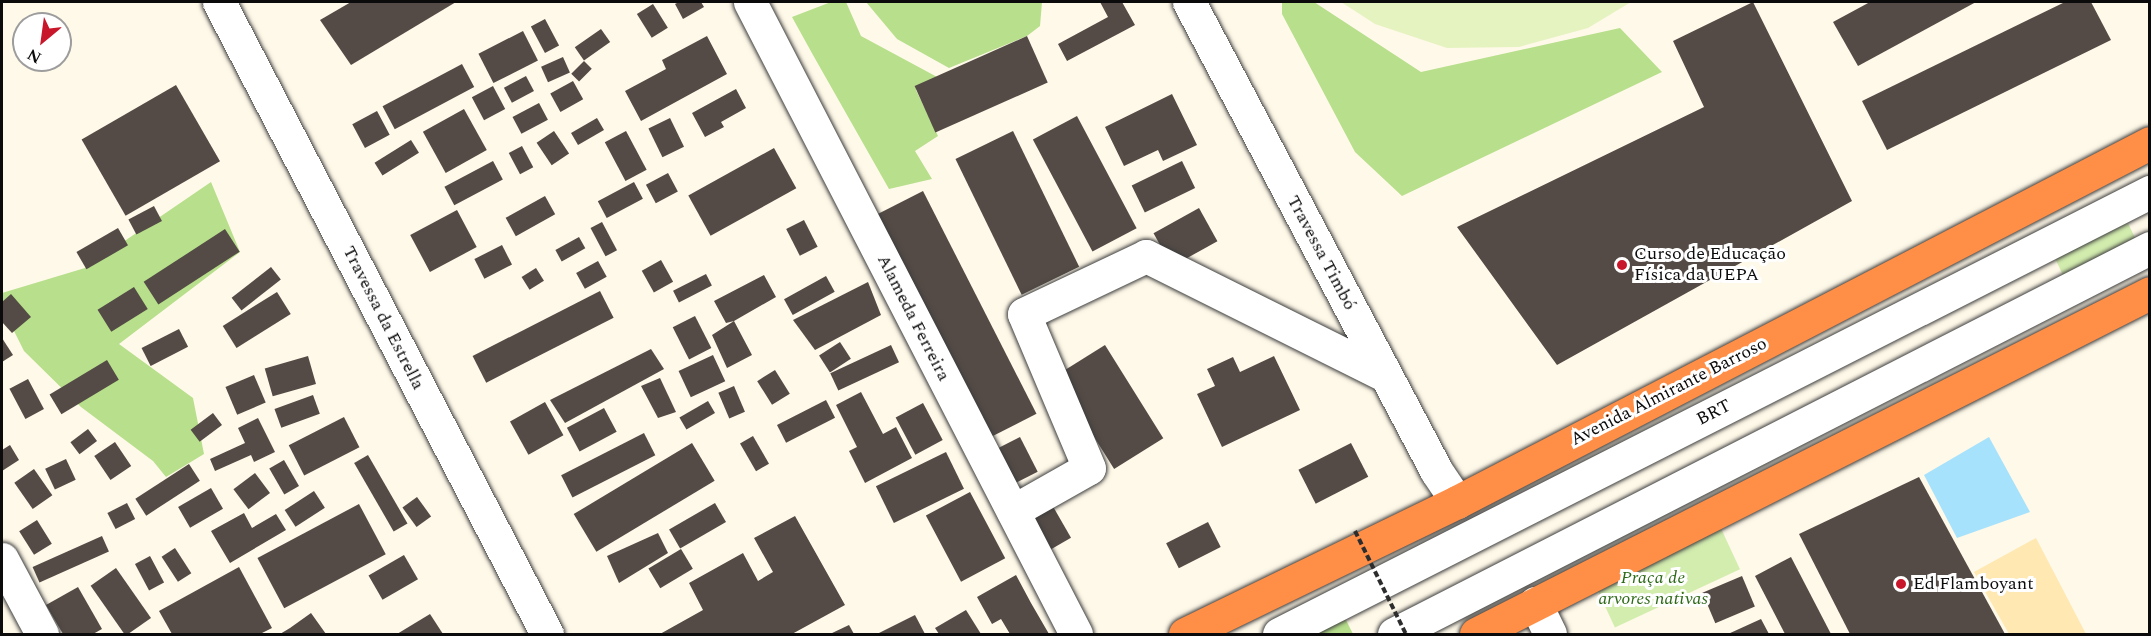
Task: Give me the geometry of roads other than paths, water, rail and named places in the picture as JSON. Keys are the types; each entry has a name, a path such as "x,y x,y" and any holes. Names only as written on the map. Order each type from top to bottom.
{"highway":[{"name":"Avenida Almirante Barroso","path":"1185,634 1457,502 2150,143"},
{"path":"1476,634 2150,293"}],"street":[{"name":"Alameda Ferreira","path":"750,2 1076,634"},
{"name":"Travessa Timbó","path":"1189,2 1385,375 1457,502"},
{"name":"Travessa da Estrella","path":"231,6 547,634"},
{"name":"BRT","path":"1279,634 2150,192"},
{"path":"1394,634 2150,248"},
{"path":"1013,511 1089,468 1024,314 1146,256 1385,375"},
{"path":"2,559 42,634"},
{"path":"1534,603 1550,634"}],"water":[{"path":"1989,437 2030,512 1957,538 1924,475"}],"place":[{"name":"Curso de Educação Física da UEPA","path":"1622,265"},
{"name":"Ed Flamboyant","path":"1901,584"}],"park label":[{"name":"Praça de arvores nativas","path":"1653,589"}]}
